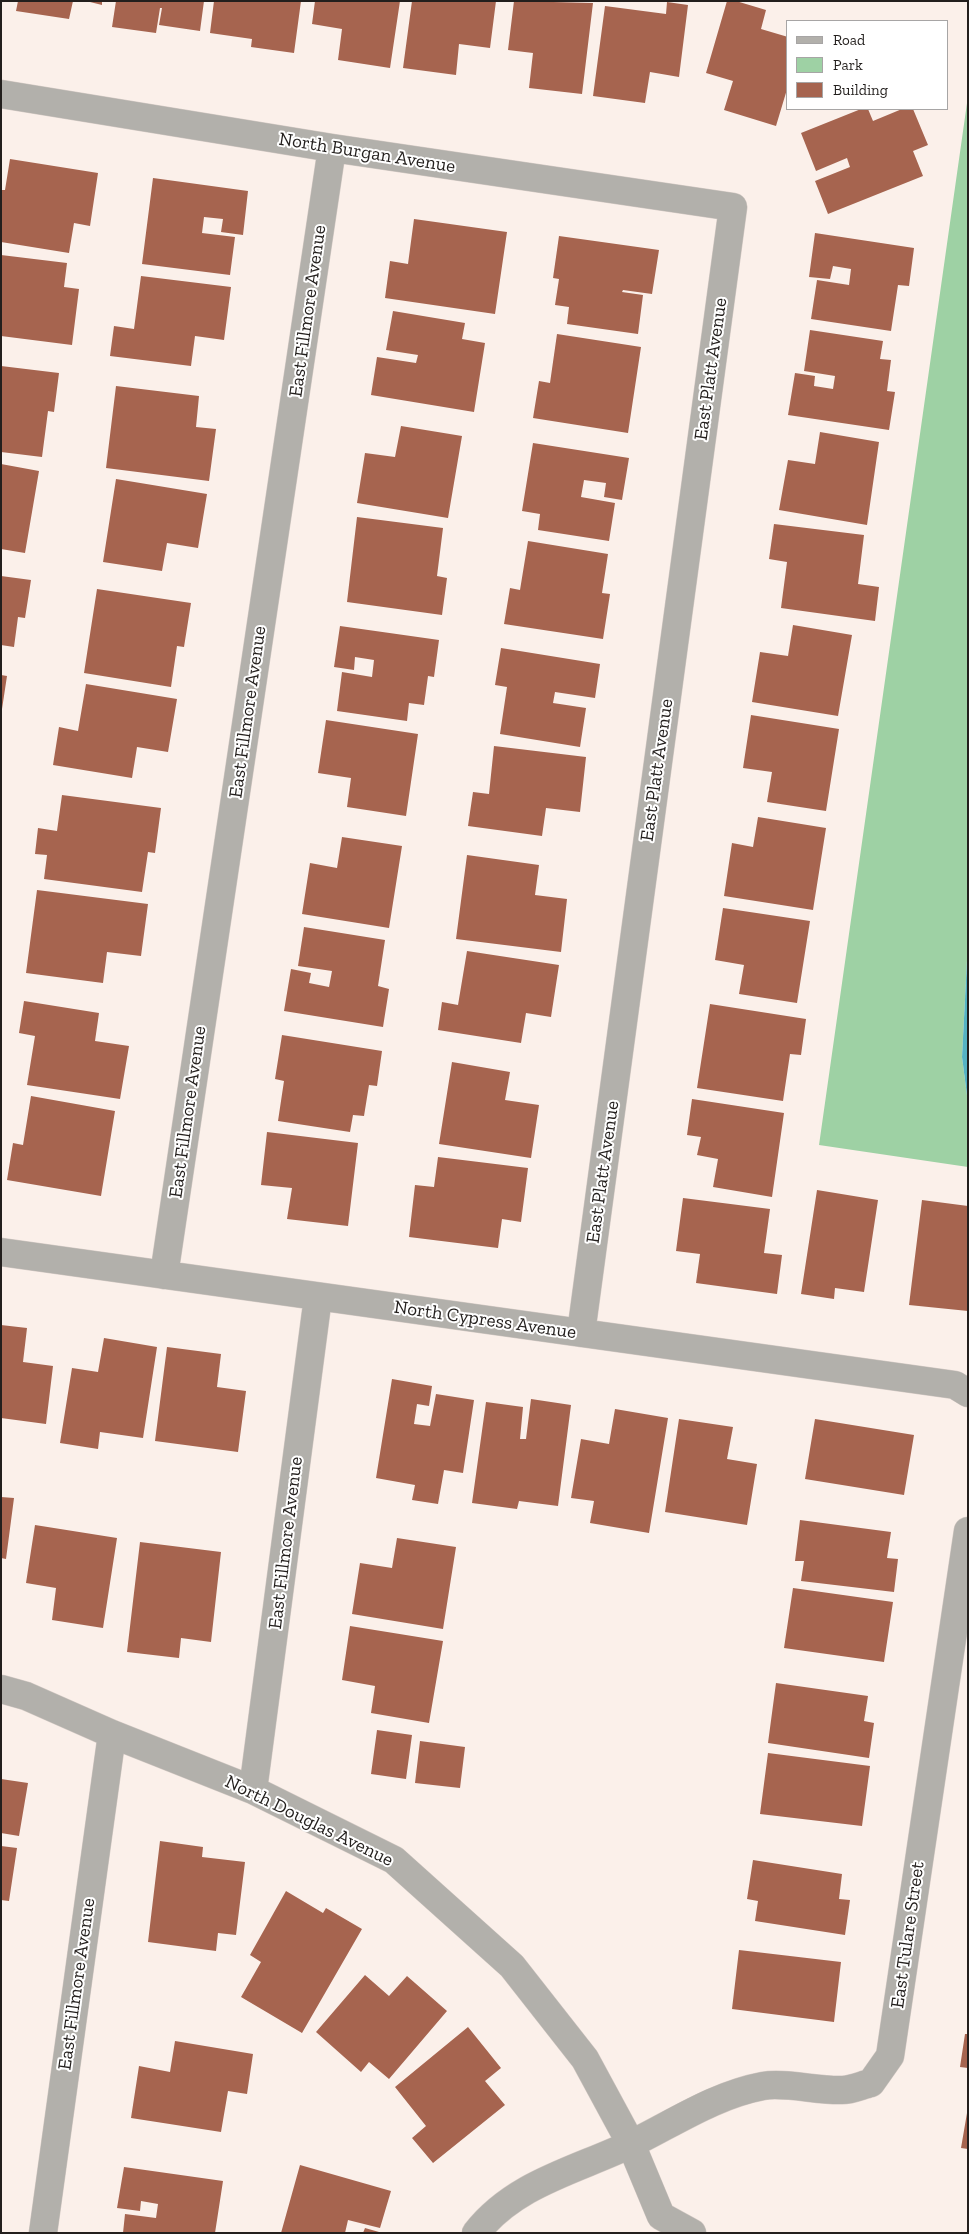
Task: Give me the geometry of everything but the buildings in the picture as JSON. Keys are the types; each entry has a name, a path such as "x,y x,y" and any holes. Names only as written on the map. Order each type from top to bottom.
{"street":[{"name":"North Burgan Avenue","path":"1,94 332,148 733,207"},
{"name":"East Fillmore Avenue","path":"164,1275 332,148"},
{"name":"East Platt Avenue","path":"581,1333 733,207"},
{"name":"North Cypress Avenue","path":"1,1252 955,1385 968,1393"},
{"name":"East Fillmore Avenue","path":"253,1790 318,1297"},
{"name":"East Tulare Street","path":"631,2144 708,2103 764,2086 844,2090 871,2083 890,2056 968,1531"},
{"name":"North Douglas Avenue","path":"1,1689 26,1696 112,1734 253,1790 394,1860 512,1966 585,2059 631,2144 661,2216 692,2233"},
{"name":"East Fillmore Avenue","path":"43,2233 112,1734"},
{"path":"476,2233 484,2222 508,2200 542,2182 631,2144"}],"green space":[{"path":"968,96 968,941 962,1057 968,1103 968,1167 819,1145"}],"water":[{"path":"968,941 968,1103 962,1057"}]}
